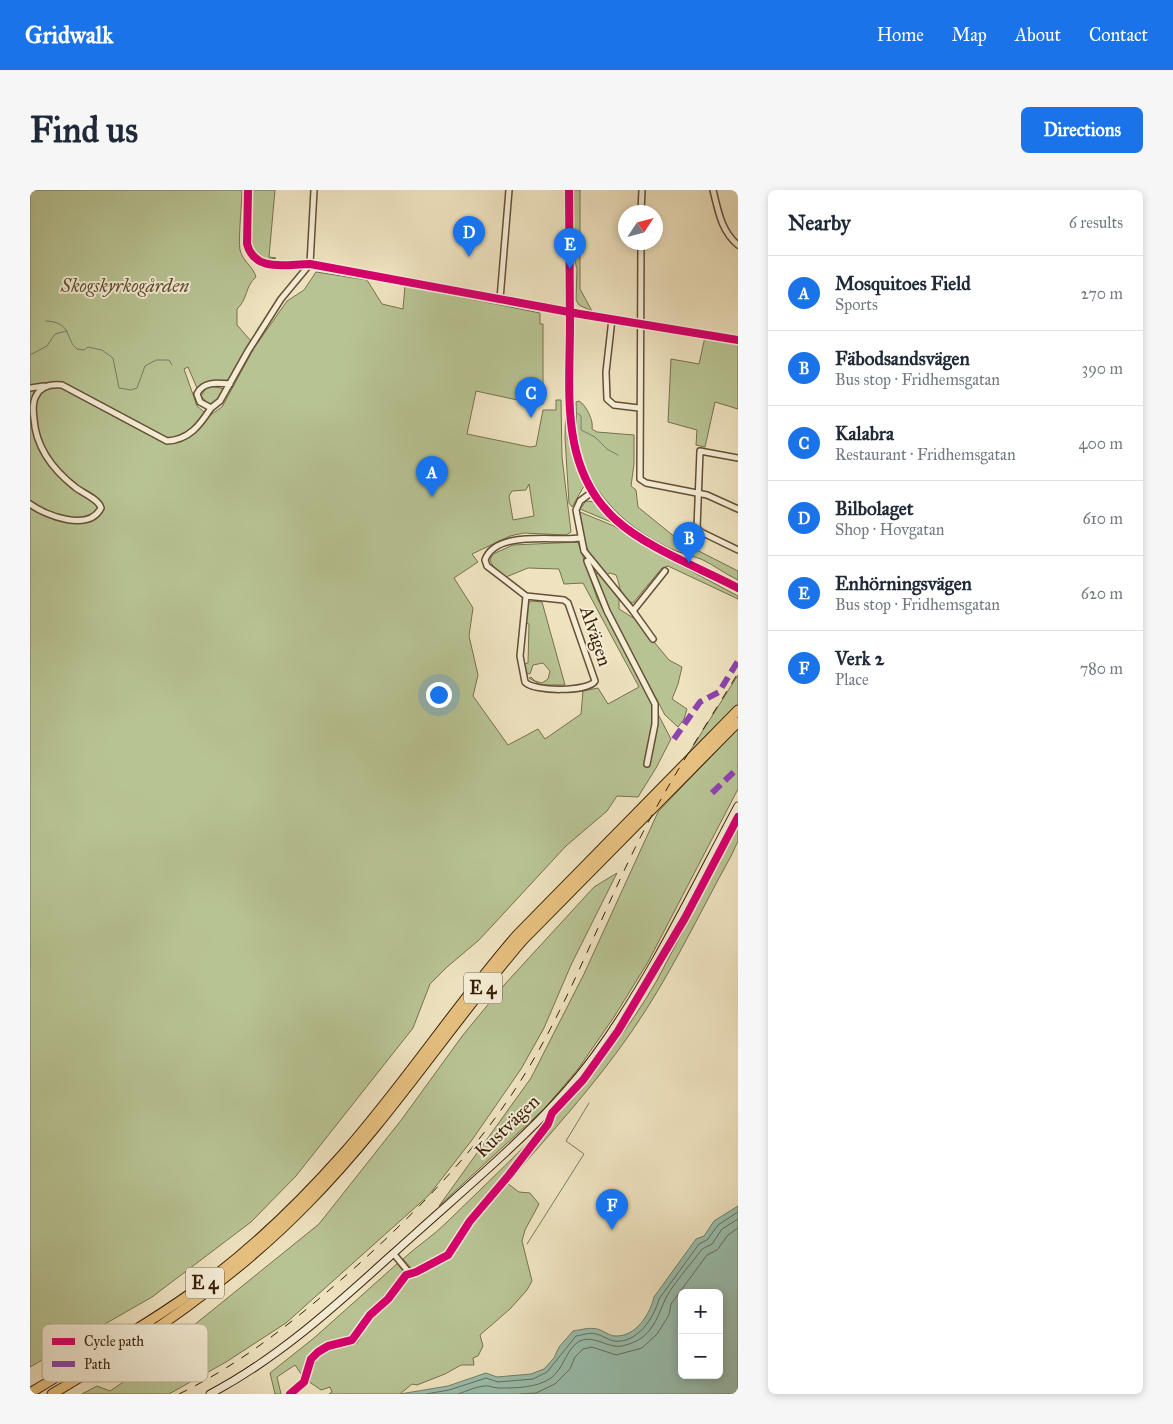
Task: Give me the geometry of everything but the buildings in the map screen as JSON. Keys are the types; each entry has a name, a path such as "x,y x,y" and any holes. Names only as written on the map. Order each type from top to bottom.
{"highway":[{"name":"E 4","path":"143,1324 212,1278 300,1200 344,1153 517,935 738,710"},
{"name":"E 4","path":"164,1324 218,1284 308,1203 393,1106 487,983 529,934 738,722"},
{"name":"E 4","path":"136,1324 250,1246"},
{"name":"E 4","path":"30,1393 48,1382"},
{"name":"E 4","path":"52,1394 73,1382"}],"main road":[{"name":"Kustvägen","path":"210,1394 246,1373 302,1333 393,1253 547,1111 580,1074 636,993 738,806"}],"street":[{"path":"248,190 247,244 252,257 257,262 270,265 310,264 570,312 738,340"},
{"path":"30,388 62,385 167,441 182,439 188,435 197,428 210,408 220,401 248,351 281,299 310,264 314,190"},
{"path":"500,299 509,190"},
{"path":"569,190 570,428 580,466 592,492 616,520 632,532 738,588"},
{"path":"642,190 642,205"},
{"path":"713,190 722,223 729,236 738,245"},
{"path":"641,250 640,479 646,483 718,499 738,509"},
{"path":"612,319 606,372 607,399 614,405 639,408"},
{"path":"210,408 200,402 197,394 199,390 213,384 230,384"},
{"path":"30,504 52,517 77,520 96,515 101,506 72,485 46,458 38,445 33,407 36,395 47,386"},
{"path":"738,458 700,451 698,494 698,531 738,550"},
{"path":"592,492 580,501 576,508 580,538 586,554 633,611 653,639"},
{"path":"526,596 487,566 485,560 489,553 510,542 527,538 580,538"},
{"path":"587,561 604,604 655,704 655,724 647,764"},
{"path":"633,611 665,571"},
{"name":"Alvägen","path":"526,596 564,600 568,603 595,681 592,685 581,689 534,688 525,682 520,656 526,596"},
{"path":"290,1394 304,1382 314,1355 328,1346 352,1340 370,1315 388,1299 404,1279 406,1266 393,1253"}],"green space":[{"name":"Skogskyrkogården","path":"30,190 242,190 240,250 256,277 250,284 241,305 237,309 237,325 251,341 228,380 205,383 197,388 188,367 184,369 197,406 209,416 222,407 254,348 287,301 304,290 316,272 367,280 382,304 403,309 405,286 540,313 540,324 543,324 543,404 537,406 522,404 522,401 476,391 467,434 530,447 536,446 543,410 556,410 556,400 561,400 562,457 571,532 566,535 524,533 510,536 472,554 478,562 454,578 473,608 469,636 478,675 473,696 508,745 538,729 545,739 581,714 583,691 598,688 608,704 639,687 583,583 564,584 559,569 528,568 506,577 493,566 490,560 493,554 513,545 578,542 597,598 671,739 638,797 617,796 607,811 566,846 479,940 430,984 413,1028 296,1176 251,1222 152,1297 105,1324 42,1324 42,1360 30,1367","holes":["529,484 534,516 513,520 509,496 512,491 526,490"]},
{"path":"252,190 275,190 269,257 276,258 262,258 251,248"},
{"path":"574,190 580,190 580,289 592,311 579,305 576,300 577,269 574,257"},
{"path":"705,337 738,344 738,409 715,402 705,447 696,445 697,430 668,422 671,359 699,364"},
{"path":"212,386 224,389 217,402 209,405 201,396 206,388"},
{"path":"579,401 589,414 592,429 597,432 634,435 634,464 631,486 636,490 638,507 681,542 738,571 738,580 701,559 659,543 629,523 616,511 593,483 579,449 576,402"},
{"path":"566,402 568,439 584,486 572,507 569,503 565,438"},
{"path":"586,501 596,502 612,520 635,537 720,584 636,538 611,522 580,509"},
{"path":"580,512 614,526 646,547 738,596 738,599 668,566 662,568 633,603 628,601 621,592 616,575 610,573 604,576 590,554 580,529"},
{"path":"598,573 619,597 619,609 635,619 669,660 682,667 672,699 687,709 684,719 678,727 665,715 602,596 595,574"},
{"path":"531,601 542,602 565,685 541,685 529,678 531,677 535,681 542,683 548,679 550,671 543,663 533,665 530,674 526,673 524,664 528,663 529,624 526,623 527,604"},
{"path":"738,675 738,707 683,762"},
{"path":"738,728 738,789 648,962 614,1017 578,1069 545,1108 439,1206 531,1078 584,974 658,812"},
{"path":"738,827 738,841 731,856 672,967 646,1010 588,1090 507,1183 519,1192 530,1193 539,1204 525,1230 522,1241 532,1281 527,1290 510,1309 480,1335 483,1346 478,1356 473,1358 474,1365 461,1365 445,1374 417,1385 412,1384 400,1394 329,1394 332,1392 330,1387 321,1390 308,1381 316,1360 320,1355 329,1349 357,1343 369,1323 409,1278 411,1268 403,1259 442,1227 560,1110 611,1049 656,982"},
{"path":"617,873 571,965 544,1028 521,1069 472,1140 429,1195 286,1323 208,1372 208,1324 195,1324 319,1224 402,1119 463,1035 505,984 594,887"},
{"path":"399,1262 404,1268 399,1282 365,1317 349,1340 332,1341 316,1348 304,1378 295,1365 277,1377 281,1394 275,1394 270,1373 314,1338"},
{"path":"124,1382 190,1382 169,1394 82,1394 97,1386 110,1391"}],"water":[{"path":"738,1206 738,1394 400,1394 448,1386 486,1373 497,1377 531,1374 544,1369 573,1331 594,1328 615,1336 629,1333 641,1323 654,1297 696,1239 704,1236 714,1221"}],"waterway":[{"path":"46,321 55,322 65,328 77,349 84,350 88,347 102,350 113,358 119,388 131,390 137,388 145,366 156,360 169,360 172,365"},
{"path":"30,355 47,346 55,334 67,331"},
{"path":"577,413 581,416 581,430 595,437 607,449 618,455"},
{"path":"527,1244 584,1154 566,1141 589,1103"}],"railway":[{"path":"208,1379 274,1335 339,1282 427,1198 488,1128 540,1049 649,820 738,673"},
{"path":"179,1394 202,1382"}],"marked path":[{"path":"674,739 700,702 719,692 738,661"},
{"path":"712,793 738,768"}],"cycle path":[{"path":"248,190 247,244 251,253 264,263 272,265 310,264 580,314 738,340"},
{"path":"569,190 570,402 576,453 585,477 598,499 616,520 629,530 658,549 738,588"},
{"path":"290,1394 304,1382 311,1359 318,1352 328,1346 352,1340 370,1315 388,1299 406,1275 416,1272 448,1255 470,1221 509,1175 548,1124 552,1113 583,1080 618,1031 685,918 738,817"}],"place":[{"name":"Bilbolaget","path":"469,257"},
{"name":"Enhörningsvägen","path":"570,269"},
{"name":"Kalabra","path":"531,418"},
{"name":"Mosquitoes Field","path":"432,497"},
{"name":"Fäbodsandsvägen","path":"689,563"},
{"name":"Verk 2","path":"612,1230"}]}
